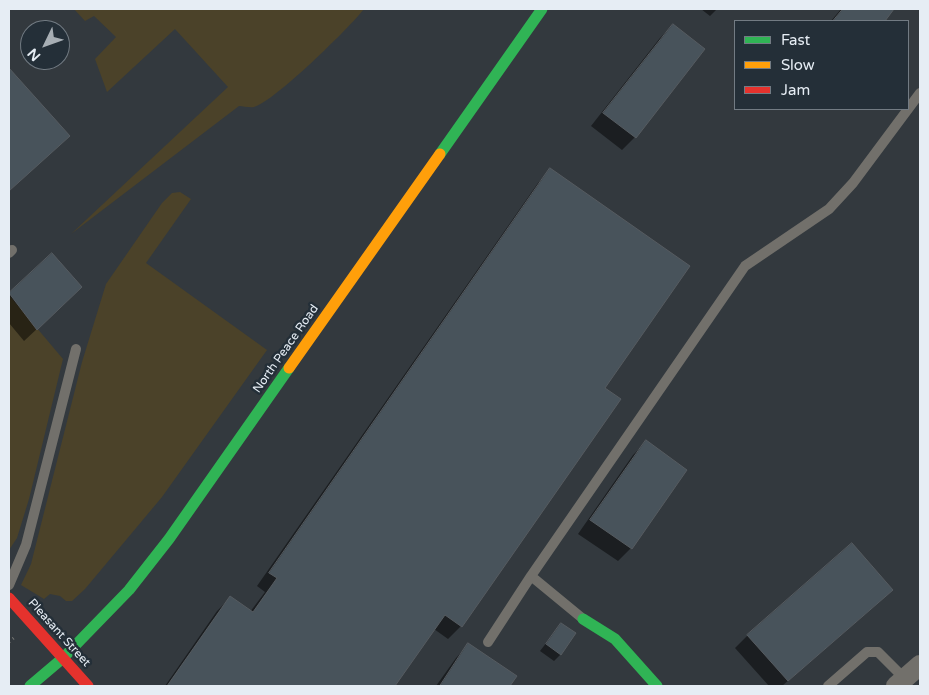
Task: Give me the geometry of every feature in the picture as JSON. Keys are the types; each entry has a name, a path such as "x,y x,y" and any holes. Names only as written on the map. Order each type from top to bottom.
{"main road":[{"name":"North Peace Road","path":"30,686 63,658 129,590 169,539 542,9"},
{"name":"Pleasant Street","path":"9,598 88,686"},
{"path":"583,619 615,639 657,686"}],"street":[{"path":"900,682 920,665"}],"lane":[{"path":"909,108 920,93"},
{"path":"488,642 531,576 745,266 829,209 853,183 907,110"},
{"path":"9,585 26,545 76,348"},
{"path":"531,576 583,619"},
{"path":"828,686 867,652 878,652 900,682"}],"shaded area":[{"path":"74,9 364,9 328,47 278,92 254,107 239,106 71,234 228,87 175,29 107,92 95,59 116,37 94,16 85,21"},
{"path":"180,192 191,199 146,263 267,350 162,497 85,589 72,601 66,601 60,596 50,594 44,599 21,585 31,564 82,362 106,284 162,203 172,193"},
{"path":"9,295 63,359 29,499 17,538 9,550"}],"building":[{"path":"843,9 894,9 886,20 834,20"},
{"path":"673,24 705,49 636,138 603,113"},
{"path":"9,68 70,136 9,191"},
{"path":"550,168 690,266 605,388 621,399 462,627 445,615 395,686 167,686 230,596 253,612 277,578 269,573"},
{"path":"52,253 82,287 37,330 9,293"},
{"path":"646,440 687,470 632,549 590,520"},
{"path":"852,543 893,590 788,681 747,635"},
{"path":"561,623 576,633 561,655 546,644"},
{"path":"468,643 517,676 510,686 440,686"}],"traffic: fast":[{"path":"440,154 542,9"},
{"path":"30,686 63,658 129,590 169,539 289,368"},
{"path":"583,619 615,639 657,686"}],"traffic: slow":[{"path":"289,368 440,154"}],"traffic: jam":[{"path":"9,598 88,686"}]}
